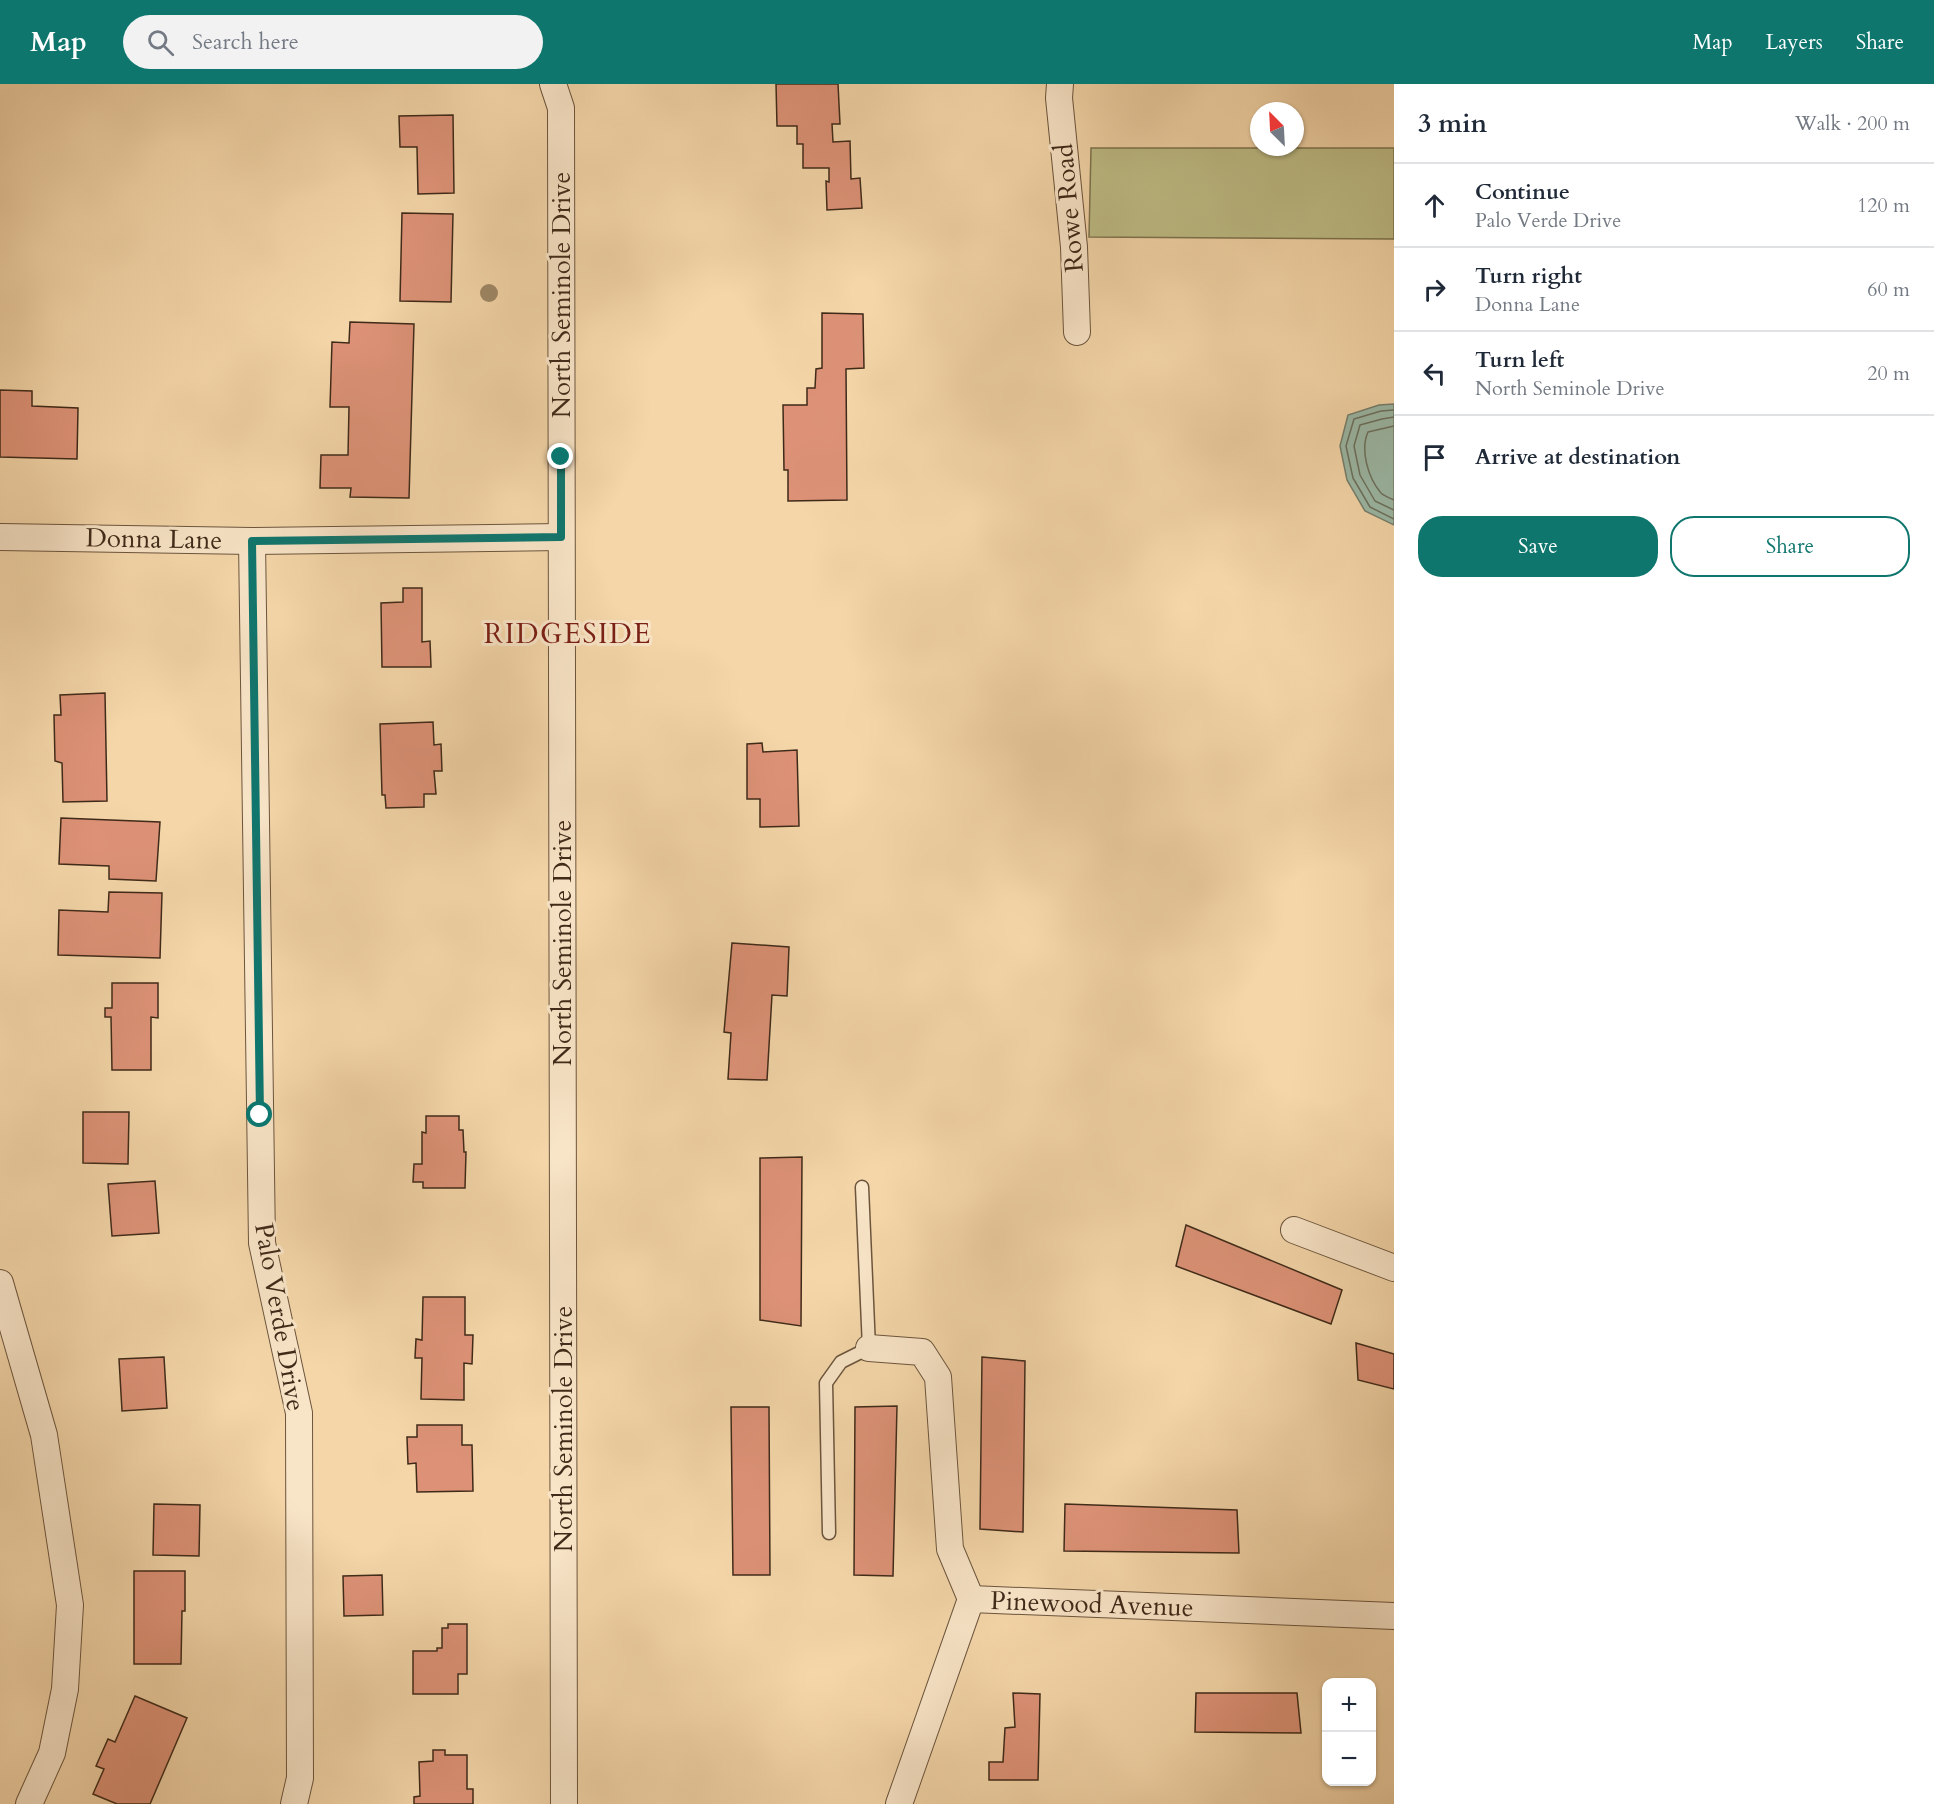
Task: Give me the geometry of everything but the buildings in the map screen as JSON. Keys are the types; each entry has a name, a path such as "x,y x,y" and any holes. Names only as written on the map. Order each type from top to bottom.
{"street":[{"name":"North Seminole Drive","path":"553,84 561,108 564,1804"},
{"name":"Rowe Road","path":"1060,84 1059,98 1074,247 1077,332"},
{"name":"Donna Lane","path":"0,537 252,541 561,537"},
{"name":"Palo Verde Drive","path":"252,541 262,1243 299,1413 300,1778 294,1804"},
{"path":"1294,1230 1394,1268"},
{"path":"0,1283 44,1435 70,1605 65,1689 52,1753 29,1804"},
{"path":"869,1348 922,1352 938,1377 950,1549 971,1599"},
{"name":"Pinewood Avenue","path":"899,1804 971,1599 1394,1616"}],"lane":[{"path":"829,1533 826,1383 841,1362 869,1348 862,1187"}],"shaded area":[{"path":"1091,148 1250,148 1250,156 1304,156 1304,148 1394,148 1394,239 1089,237"}],"water":[{"path":"1394,404 1394,525 1365,511 1347,480 1340,446 1348,415 1379,405"}],"district":[{"name":"RIDGESIDE","path":"568,634"}],"route":[{"path":"260,1115 252,541 561,537 561,457"}]}
